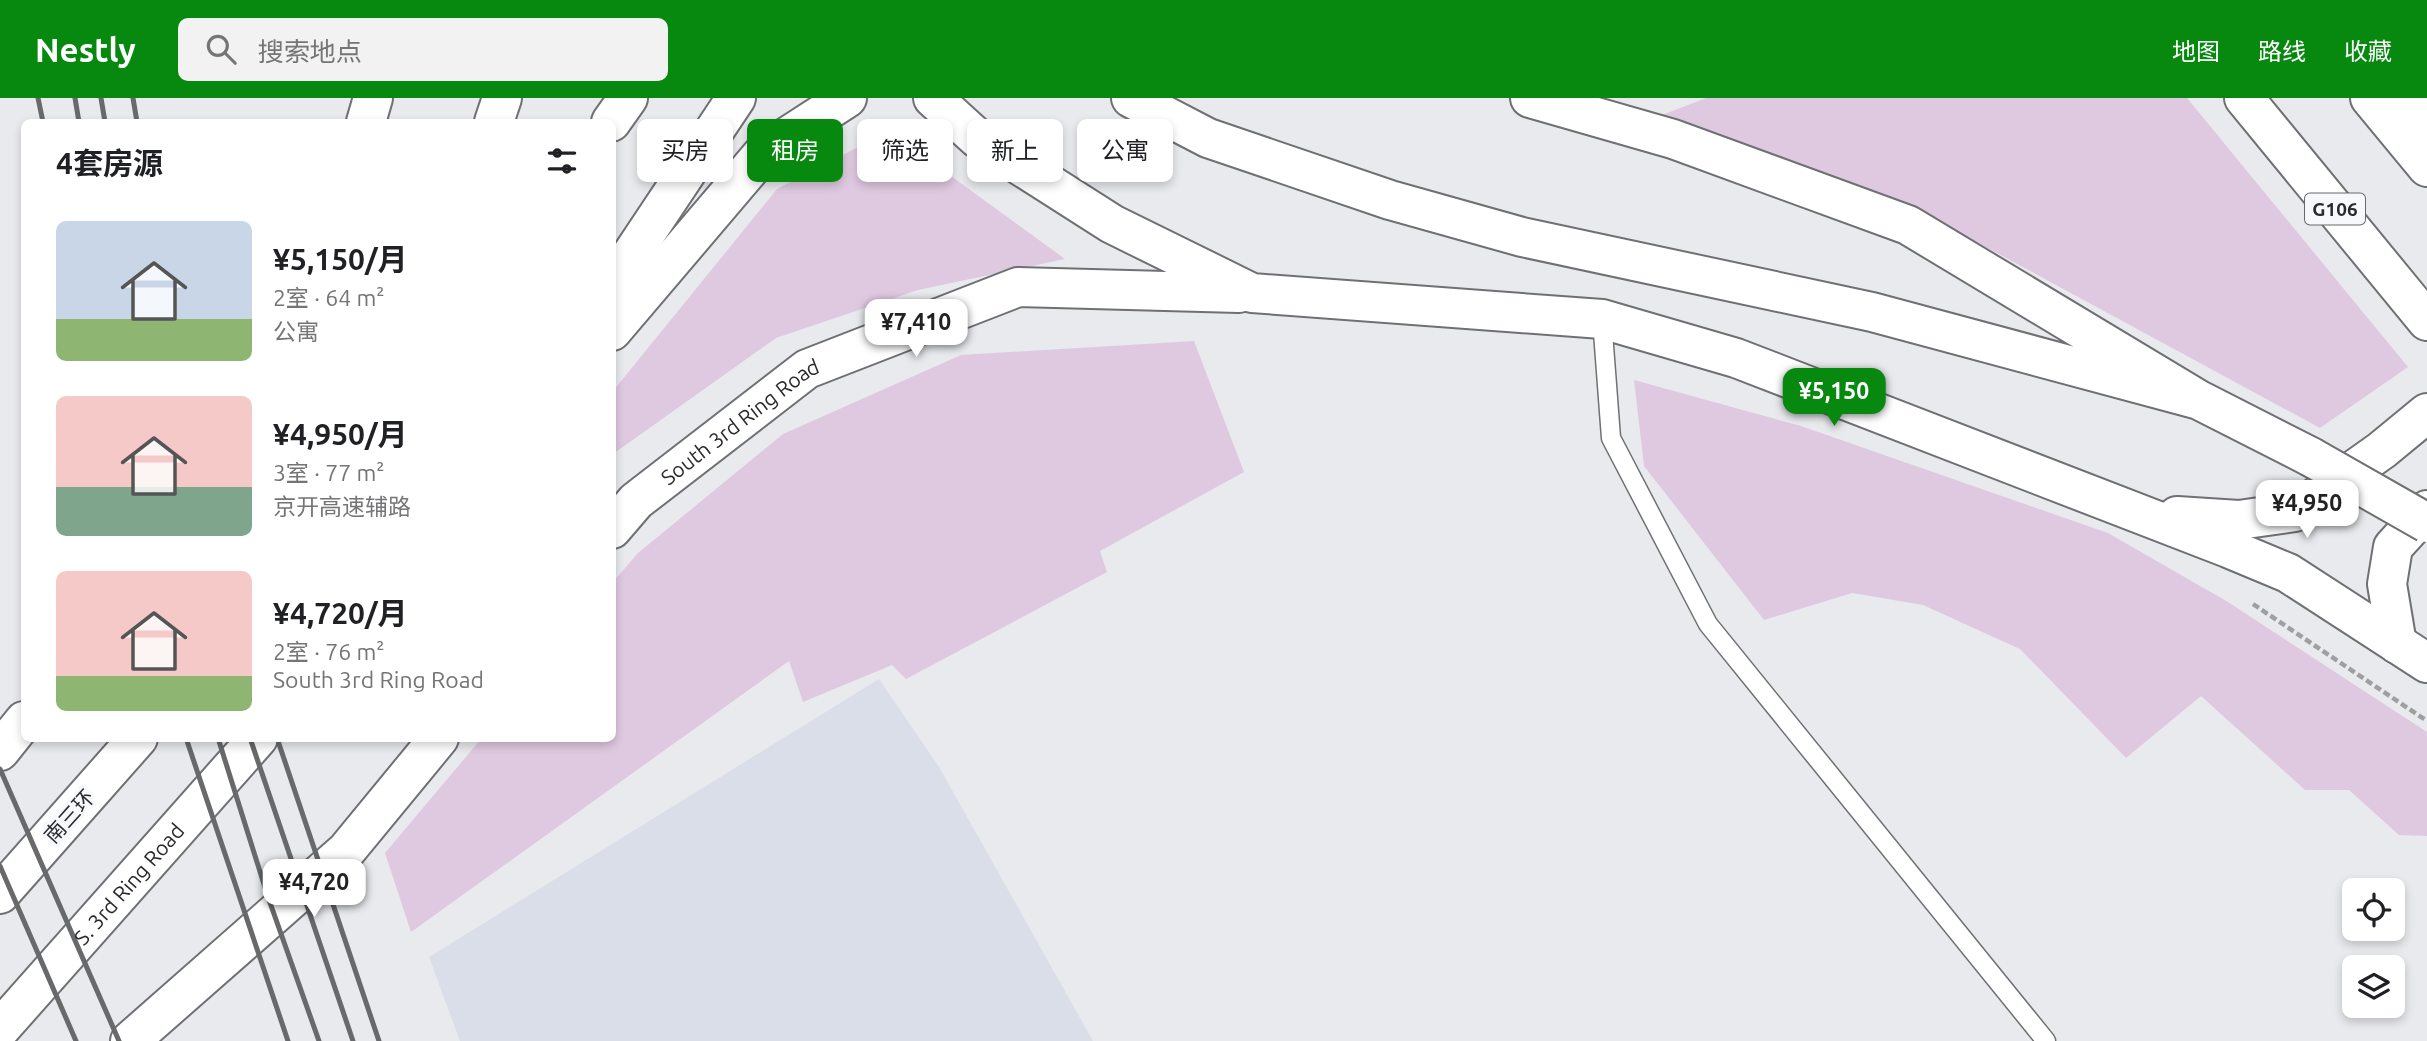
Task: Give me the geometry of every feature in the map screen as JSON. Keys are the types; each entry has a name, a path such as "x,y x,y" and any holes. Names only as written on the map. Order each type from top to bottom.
{"main road":[{"path":"367,119 373,98"},
{"path":"495,119 502,98"},
{"path":"613,119 628,98"},
{"path":"616,278 736,98"},
{"path":"616,326 765,151 847,98"},
{"path":"933,98 977,138 1112,225 1252,293"},
{"path":"1130,98 1208,138 1390,200 1522,237 1872,312 2199,400"},
{"path":"1530,98 1673,139 1908,225 2199,400 2311,457 2427,523"},
{"name":"G106","path":"2244,98 2427,321"},
{"path":"2370,98 2427,167"},
{"path":"2410,98 2427,125"},
{"name":"South 3rd Ring Road","path":"616,524 636,501 807,369 1018,287 1252,293 1602,319 1736,358 2288,573 2412,653"},
{"path":"2136,513 2239,520 2295,512 2382,450 2427,413"},
{"path":"2412,653 2387,584 2393,547 2427,510"},
{"path":"0,751 21,725"},
{"name":"南三环","path":"0,894 134,742"},
{"name":"S. 3rd Ring Road","path":"0,1029 254,742"},
{"path":"130,1041 346,851 436,742"}],"lane":[{"path":"1602,319 1611,438 1708,624 2046,1041"}],"path":[{"path":"2242,597 2427,721"}],"shaded area":[{"path":"1706,98 2187,98 2408,367 2320,428 1971,239 1657,117"},
{"path":"857,148 857,182 953,182 953,178 1065,259 918,290 776,338 616,452 616,387 777,189 791,182 843,182 843,155"},
{"path":"1194,341 1244,472 1100,551 1107,572 906,679 892,665 803,702 789,661 411,932 385,853 478,742 616,742 616,579 638,553 783,434 961,355"},
{"path":"1634,380 1801,426 2108,533 2228,602 2427,732 2427,836 2399,835 2349,790 2305,790 2201,696 2126,758 2020,649 1923,605 1852,593 1764,620 1644,466"},
{"path":"879,679 939,767 1093,1041 460,1041 429,957"}],"railway":[{"path":"38,98 42,119"},
{"path":"75,98 78,119"},
{"path":"101,98 104,119"},
{"path":"133,98 136,119"},
{"path":"187,742 288,1041"},
{"path":"219,742 268,897 319,1041"},
{"path":"251,742 353,1041"},
{"path":"278,742 379,1041"},
{"path":"0,769 119,1041"},
{"path":"0,866 76,1041"}]}
